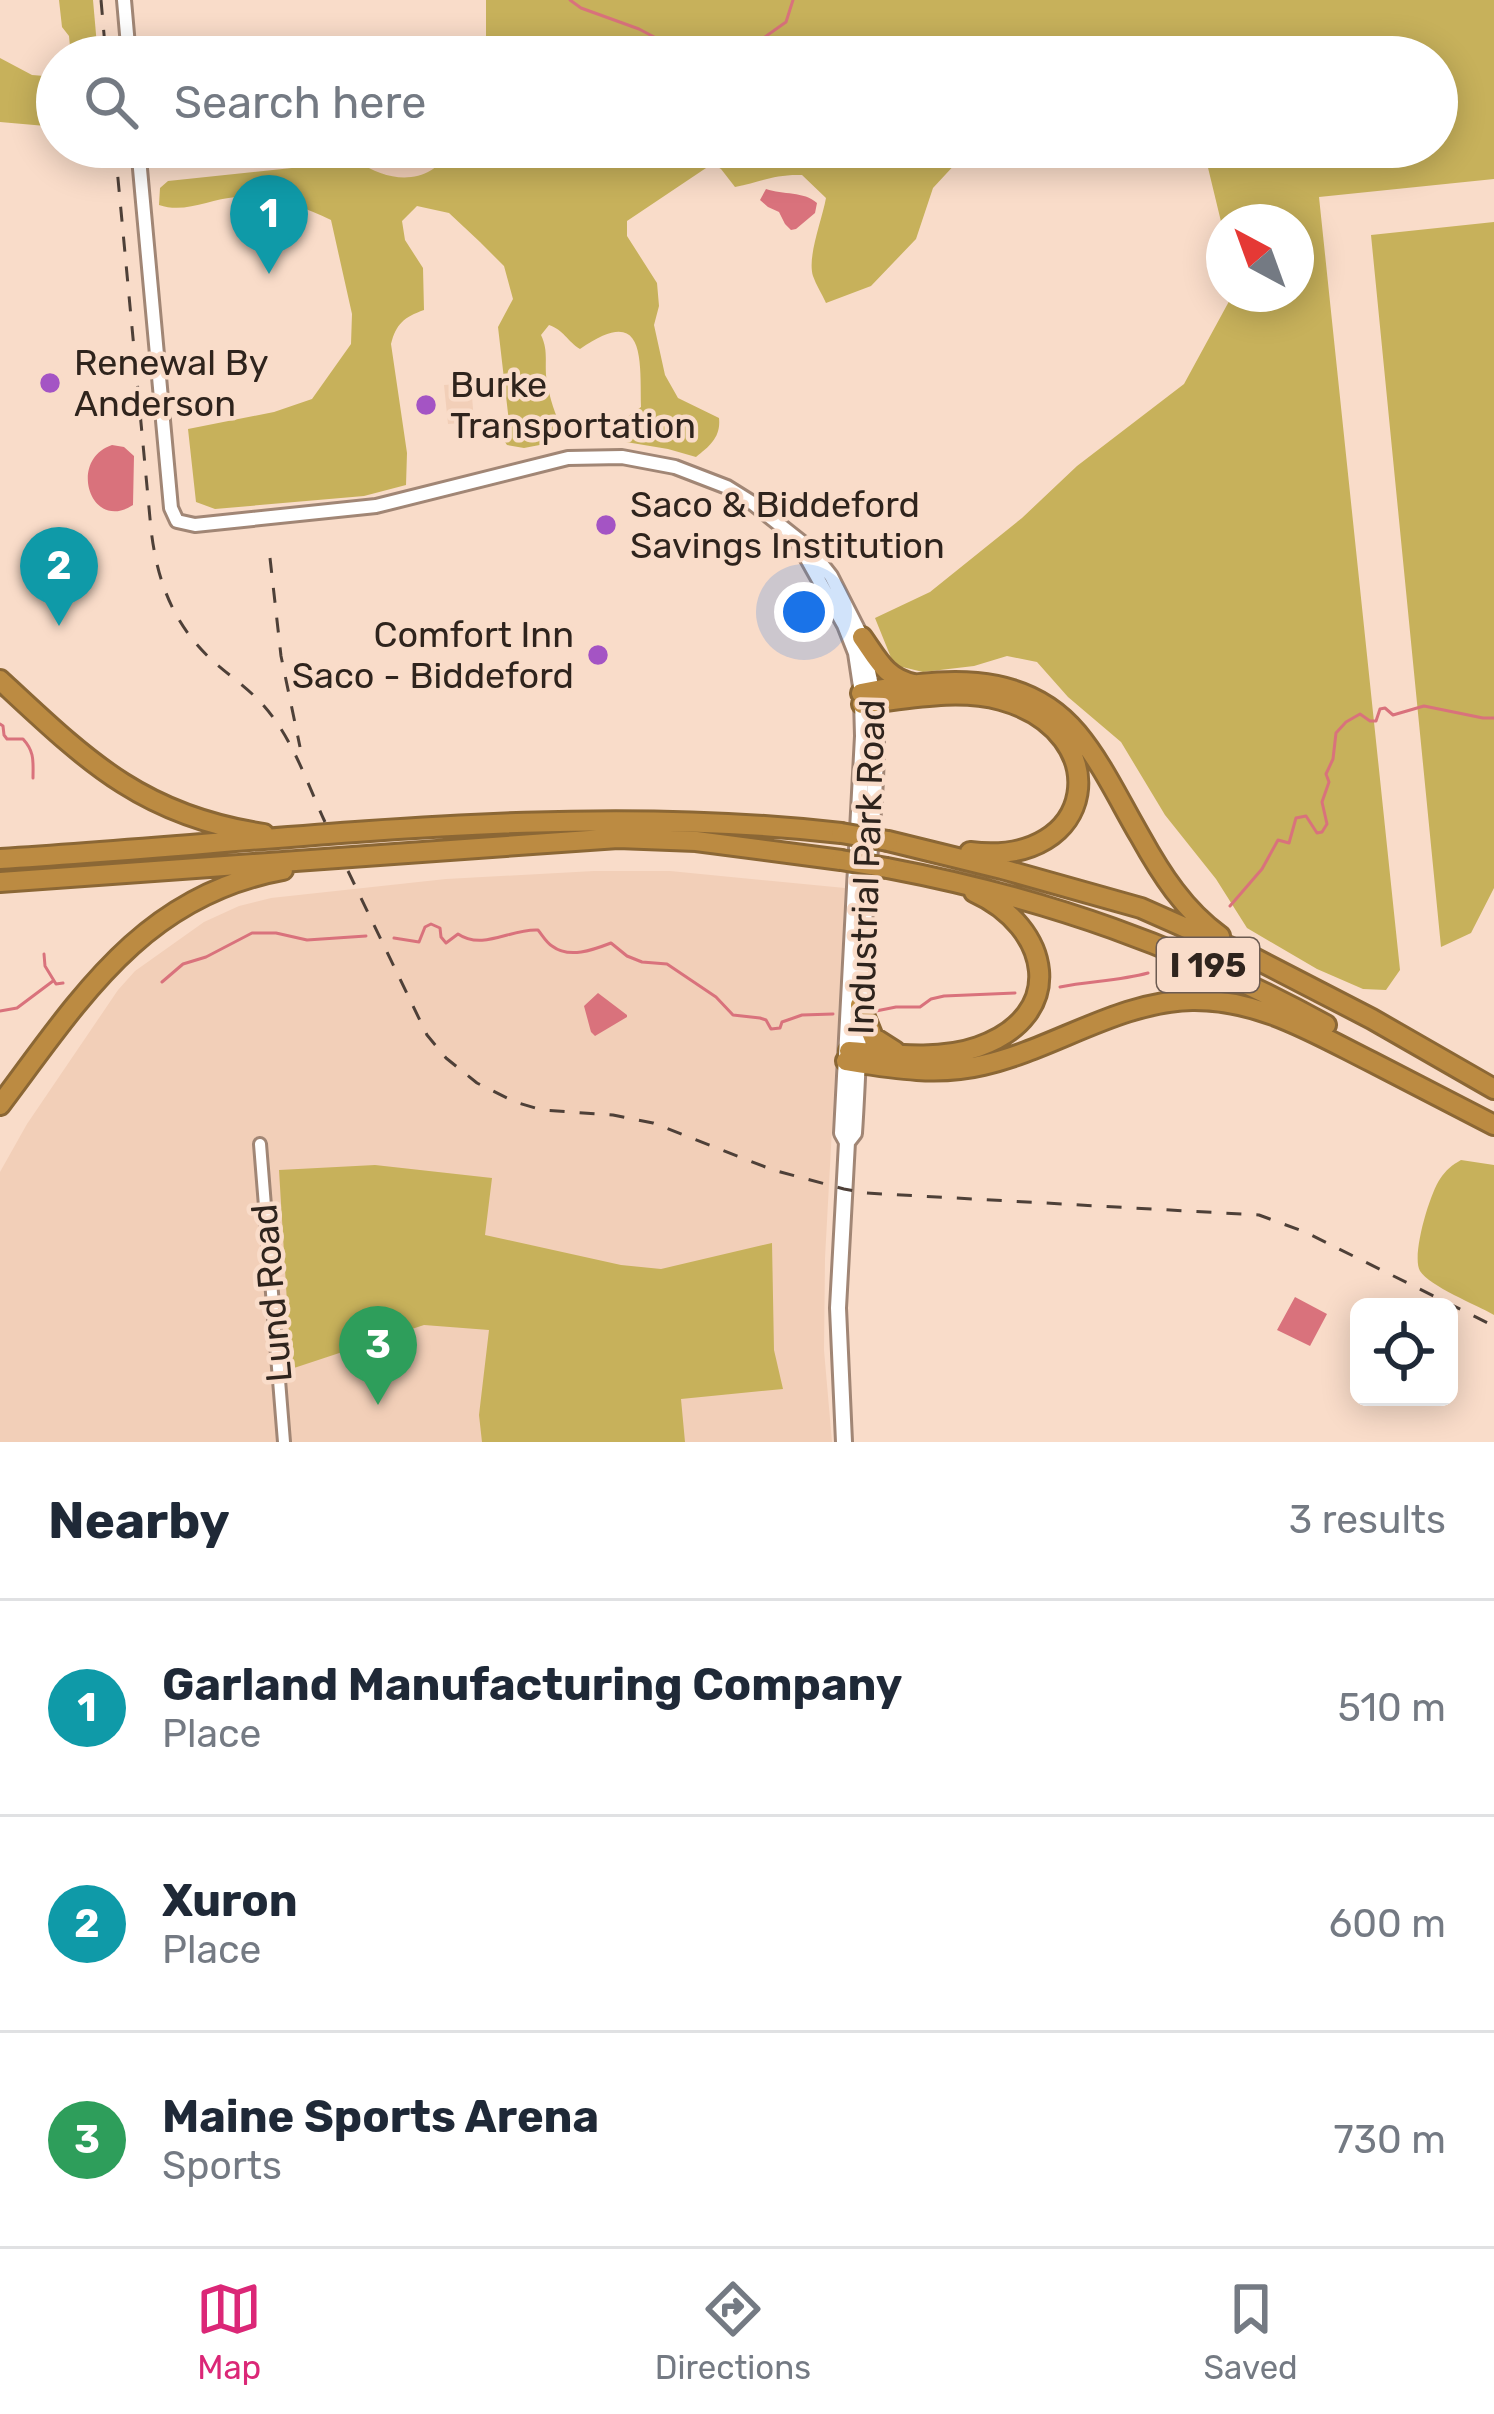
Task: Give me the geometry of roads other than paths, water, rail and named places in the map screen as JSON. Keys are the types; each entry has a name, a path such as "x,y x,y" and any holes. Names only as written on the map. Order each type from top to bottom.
{"highway":[{"path":"862,637 894,678 924,684"},
{"path":"0,680 80,753 136,793 203,821 261,834 305,836"},
{"path":"868,698 959,680 997,684 1037,700 1062,717 1089,750 1174,891 1212,930 1254,958"},
{"path":"868,698 973,695 1010,703 1054,730 1071,752 1078,772 1071,815 1049,839 1024,851 975,853 887,841"},
{"name":"I 195","path":"305,836 665,821 751,824 887,841 1141,908 1254,958 1494,1090"},
{"path":"0,859 305,836"},
{"name":"I 195","path":"372,856 634,838 696,841 841,860 985,887 1080,916 1209,965 1358,1043 1452,1104 1494,1125"},
{"path":"0,881 372,856"},
{"path":"0,1105 101,974 165,918 207,894 253,877 372,856"},
{"path":"853,1056 957,1052 999,1038 1030,1011 1040,981 1036,952 1017,921 982,896 942,878"},
{"path":"853,1056 914,1069 970,1068 1009,1058 1133,1010 1172,1001 1209,1001 1252,1007 1292,1022 1452,1104"},
{"path":"860,1005 873,1037 888,1049 911,1054"}],"main road":[{"name":"Industrial Park Road","path":"844,1442 838,1308 847,1142 842,1133 860,1005 876,742 868,698"},
{"name":"Industrial Park Road","path":"853,1056 868,698"}],"street":[{"path":"124,0 127,36"},
{"name":"Industrial Park Road","path":"140,168 171,508 180,523 351,510 556,460 614,456 652,461 713,480 752,502 809,548 831,576 862,637 868,698"},
{"name":"Industrial Park Road","path":"796,540 844,625 868,698"},
{"name":"Lund Road","path":"260,1144 284,1442"}],"waterway":[{"path":"570,0 652,36"},
{"path":"766,36 786,22 793,0"},
{"path":"1230,906 1262,869 1278,840 1289,843 1296,818 1306,816 1317,833 1322,832 1327,824 1322,802 1329,782 1326,774 1336,733 1346,722 1360,714 1376,721 1380,709 1393,715 1424,706 1494,718"},
{"path":"0,724 7,739 23,739 27,744 33,778"},
{"path":"394,938 419,942 431,924 440,928 446,943 458,934 487,940 538,930 566,952 611,943 642,962 667,964 716,997 733,1015 766,1020 771,1029 802,1015 833,1014"},
{"path":"162,982 183,964 252,933 307,940 366,936"},
{"path":"44,954 56,984 63,983"},
{"path":"1060,987 1148,973"},
{"path":"0,1011 17,1008 53,981"},
{"path":"876,1011 920,1007 944,996 1015,993"}],"railway":[{"path":"101,0 104,36"},
{"path":"117,168 151,529 163,585 178,618 200,648 274,719 325,822"},
{"path":"270,558 281,656 300,747"},
{"path":"348,871 427,1035 477,1083 515,1102 542,1110 653,1123 773,1170 866,1193 1259,1215 1305,1232 1494,1326"}],"place":[{"name":"Garland Manufacturing Company","path":"269,274"},
{"name":"Renewal By Anderson","path":"50,383"},
{"name":"Burke Transportation","path":"426,405"},
{"name":"Saco & Biddeford Savings Institution","path":"606,525"},
{"name":"Xuron","path":"59,626"},
{"name":"Comfort Inn Saco - Biddeford","path":"598,655"},
{"name":"Maine Sports Arena","path":"378,1405"}]}
